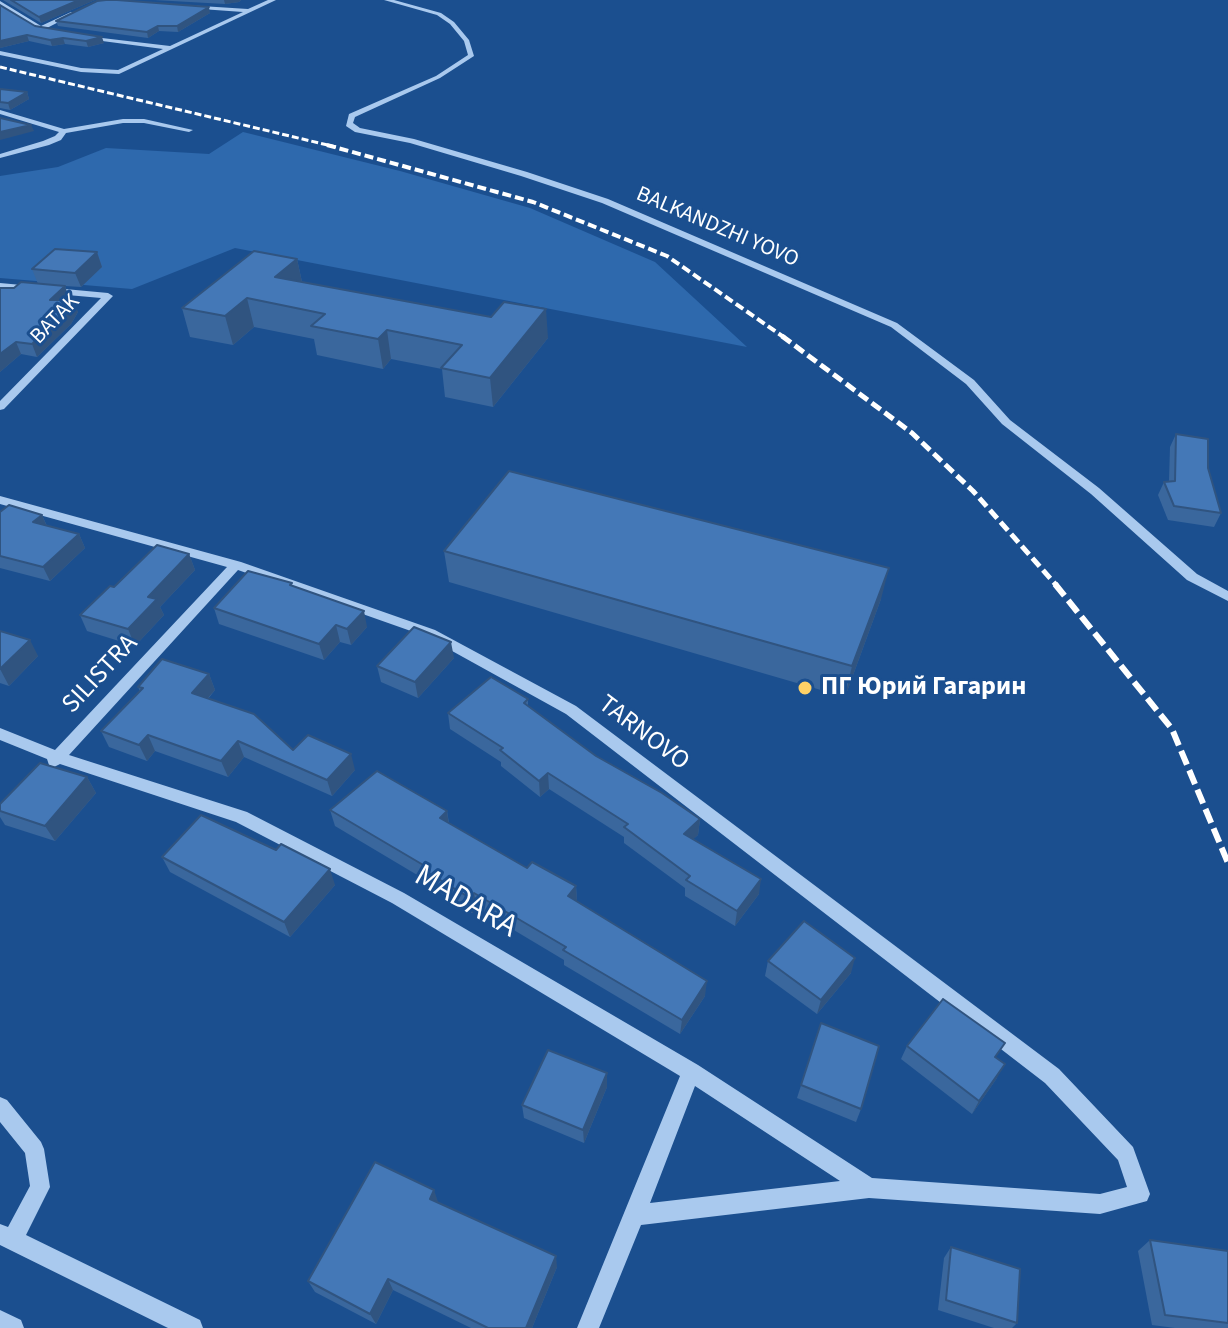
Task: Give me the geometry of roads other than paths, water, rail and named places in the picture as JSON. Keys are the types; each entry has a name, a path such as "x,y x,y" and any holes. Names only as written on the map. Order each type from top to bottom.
{"street":[{"path":"0,53 106,73 129,70 273,0"},
{"name":"BALKANDZHI YOVO","path":"387,0 439,14 452,23 467,41 471,56 438,77 352,116 349,124 358,130 411,141 510,169 605,201 894,325 970,382 1006,422 1095,491 1192,577 1228,597"},
{"path":"0,3 41,29 64,33"},
{"path":"178,5 249,11"},
{"path":"41,29 84,9"},
{"path":"75,35 171,48"},
{"path":"4,112 64,131 123,121 144,121 189,130"},
{"path":"0,156 58,138 64,131"},
{"name":"BATAK","path":"0,286 108,296 0,407"},
{"path":"0,388 16,390"},
{"name":"TARNOVO","path":"0,500 236,565 430,633 571,710 1052,1076 1126,1154 1140,1194 1100,1204 869,1188"},
{"name":"SILISTRA","path":"38,777 236,565"},
{"name":"MADARA","path":"0,734 57,757 241,817 398,898 691,1072 869,1188"},
{"path":"588,1328 691,1072"},
{"path":"0,1107 34,1149 40,1187 6,1237 192,1328"},
{"path":"635,1215 869,1188"}],"railway":[{"path":"0,67 336,147"},
{"path":"327,145 533,202 667,256 785,338"},
{"path":"782,336 912,433 973,491 1057,586"},
{"path":"1055,584 1172,729 1228,863"}],"place":[{"name":"ПГ Юрий Гагарин","path":"805,688"}]}
